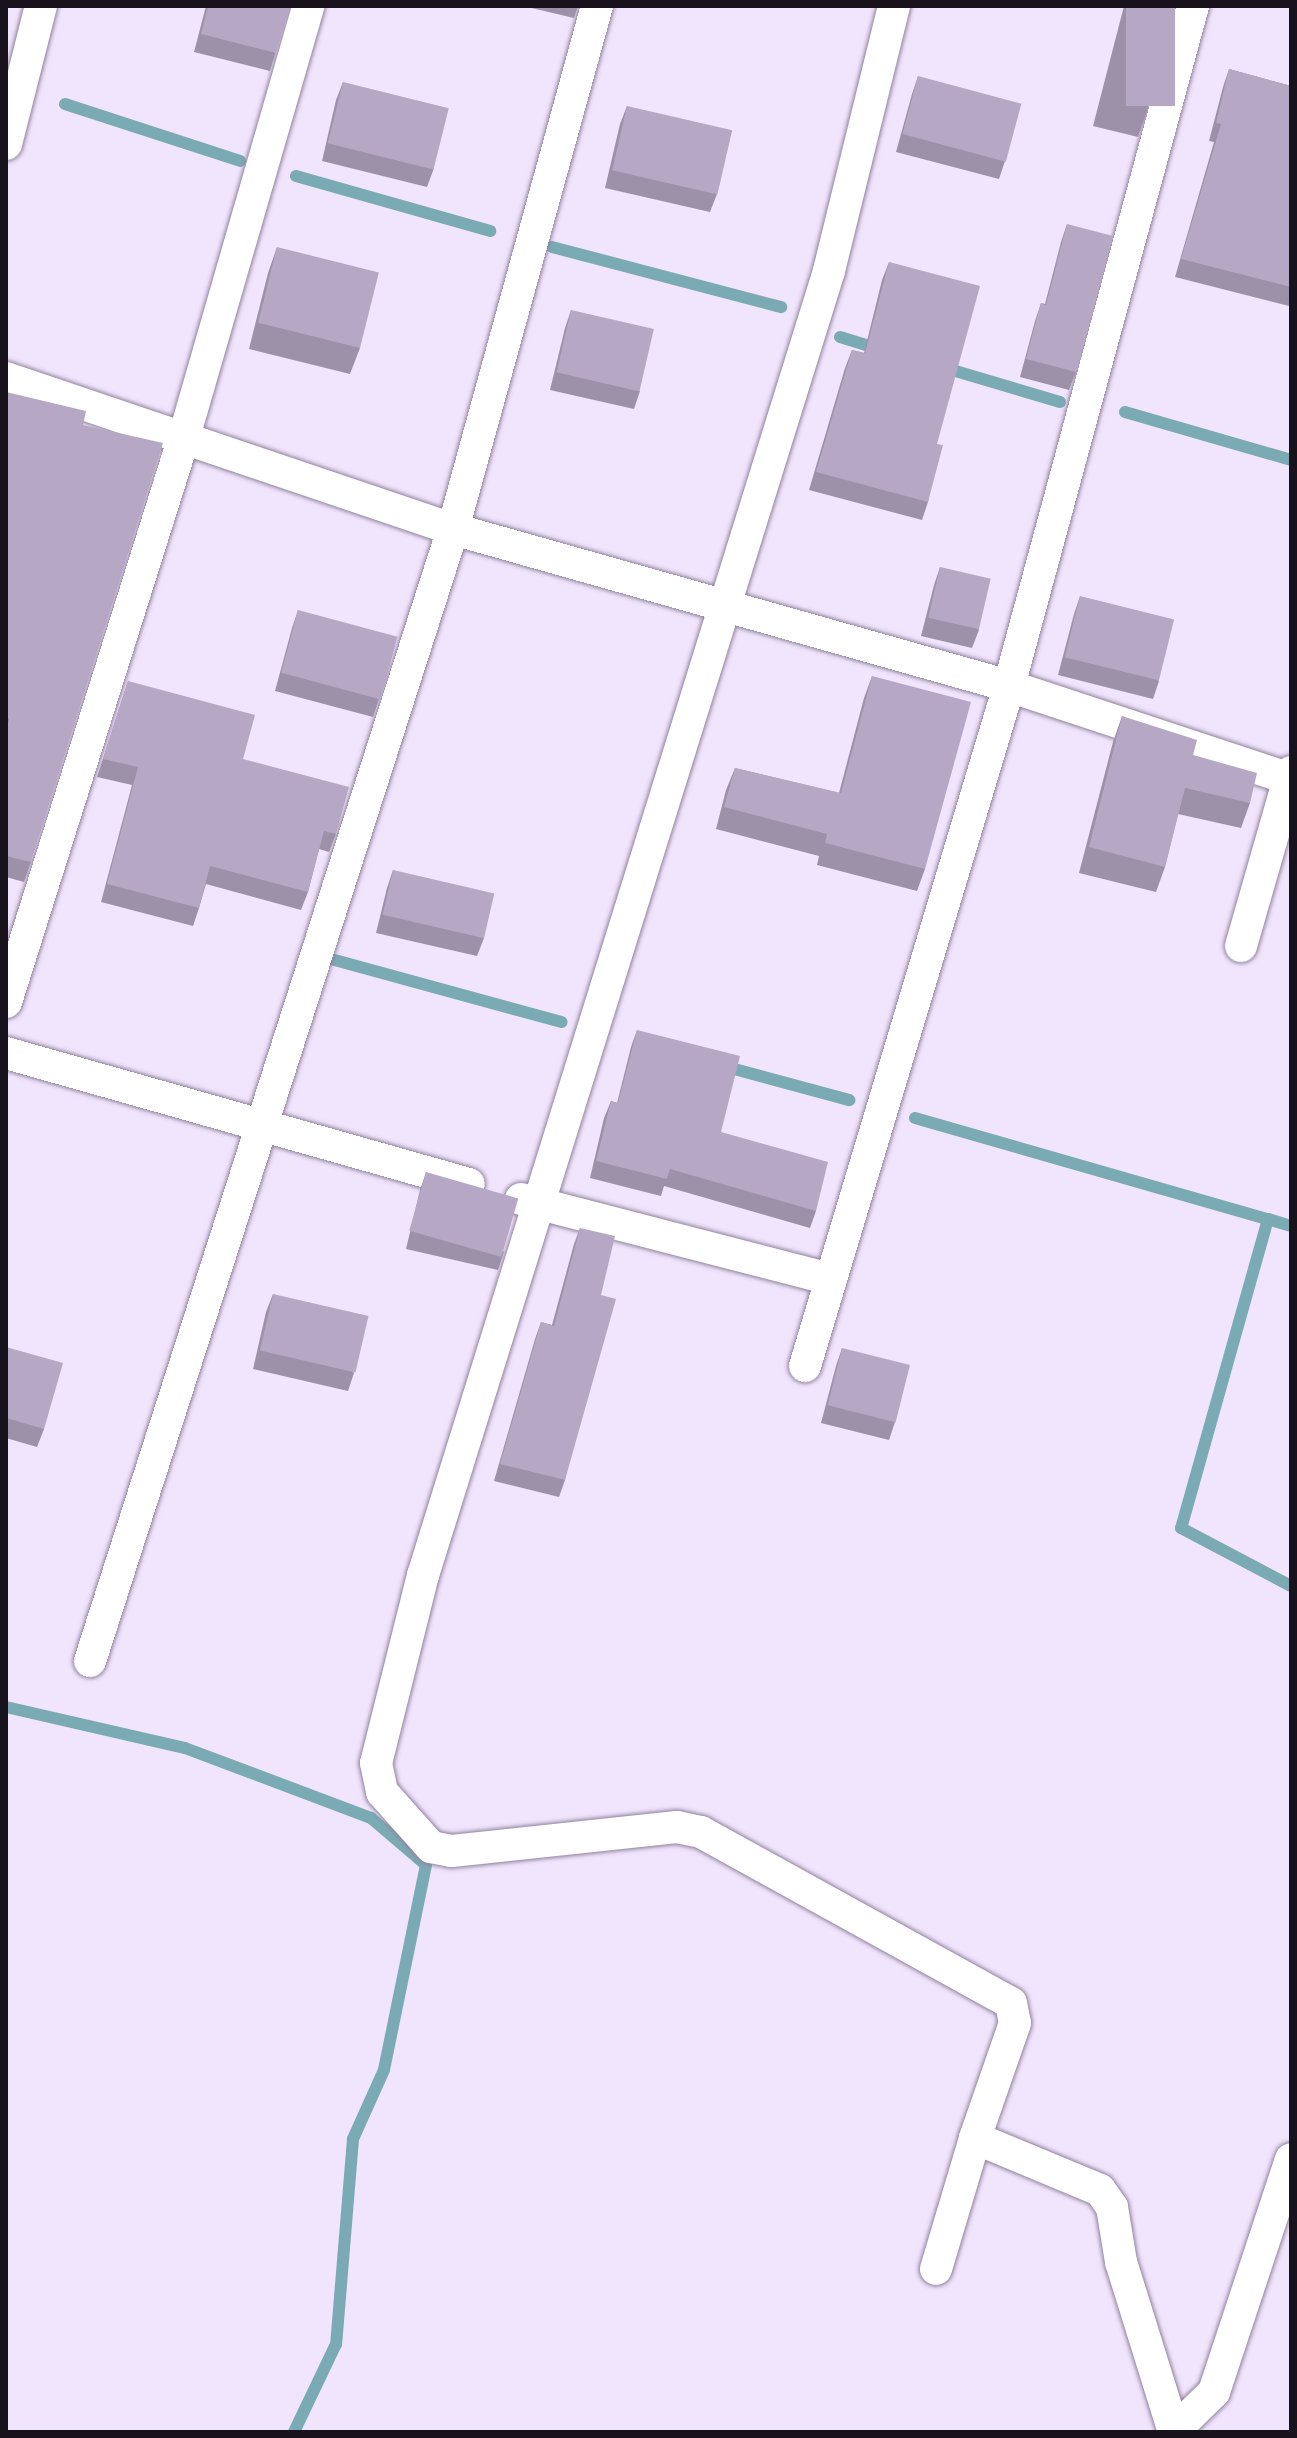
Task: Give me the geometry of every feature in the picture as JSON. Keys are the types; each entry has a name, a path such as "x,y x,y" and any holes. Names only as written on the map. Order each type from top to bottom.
{"street":[{"path":"6,144 41,6"},
{"path":"6,1002 184,437 308,6"},
{"path":"90,1661 258,1125 453,529 597,6"},
{"path":"894,6 829,271 542,1205 423,1575 376,1763 382,1792 431,1847 452,1851 677,1827 701,1832 1011,2003 1015,2023 975,2138 936,2269"},
{"path":"805,1366 1009,686 1193,6"},
{"path":"6,378 453,529 725,602 1009,686 1290,777 1241,946"},
{"path":"6,1053 542,1205 831,1279"},
{"path":"975,2138 1100,2190 1112,2207 1121,2262 1174,2432 1214,2392 1291,2159"}],"building":[{"path":"208,6 290,6 276,53 201,34"},
{"path":"1126,6 1175,6 1175,106 1126,106"},
{"path":"1229,69 1291,86 1291,287 1181,259 1221,124 1216,123"},
{"path":"918,76 1021,104 1006,162 902,134"},
{"path":"343,82 449,108 434,169 328,143"},
{"path":"627,106 732,130 717,195 612,170"},
{"path":"1067,224 1113,236 1076,372 1026,359 1041,303 1046,305"},
{"path":"277,247 379,272 360,348 258,323"},
{"path":"889,262 980,286 937,444 943,445 928,502 816,472 852,350 865,353"},
{"path":"571,310 654,329 639,391 557,372"},
{"path":"6,392 86,411 83,425 163,443 31,862 6,856 6,732 9,719 6,718"},
{"path":"940,567 991,579 979,629 928,618"},
{"path":"1080,596 1174,619 1159,681 1065,657"},
{"path":"298,610 397,637 381,699 281,673"},
{"path":"872,676 971,702 925,869 825,843 827,834 724,807 735,768 841,793"},
{"path":"128,681 255,715 243,759 349,787 336,834 324,831 308,892 210,866 199,908 107,884 138,767 103,759"},
{"path":"1122,716 1197,740 1193,755 1257,773 1250,803 1185,788 1165,867 1089,847"},
{"path":"393,870 494,893 484,938 383,915"},
{"path":"637,1030 740,1056 721,1132 828,1162 816,1211 670,1169 667,1179 596,1161 611,1101 618,1103"},
{"path":"426,1172 518,1198 501,1257 409,1231"},
{"path":"580,1228 615,1236 601,1295 616,1299 565,1480 500,1464 541,1322 554,1326"},
{"path":"273,1294 368,1316 355,1373 260,1351"},
{"path":"6,1347 63,1363 44,1429 6,1418"},
{"path":"842,1348 910,1365 896,1422 828,1405"}],"waterway":[{"path":"65,104 240,161"},
{"path":"296,176 490,231"},
{"path":"552,247 781,307"},
{"path":"840,337 879,349"},
{"path":"942,367 1060,402"},
{"path":"1125,412 1291,460"},
{"path":"331,959 562,1022"},
{"path":"723,1066 849,1100"},
{"path":"915,1118 1268,1219 1181,1528 1291,1586"},
{"path":"1268,1219 1291,1226"},
{"path":"6,1707 185,1748 371,1818 426,1865 384,2070 353,2139 336,2344 294,2432"}]}
